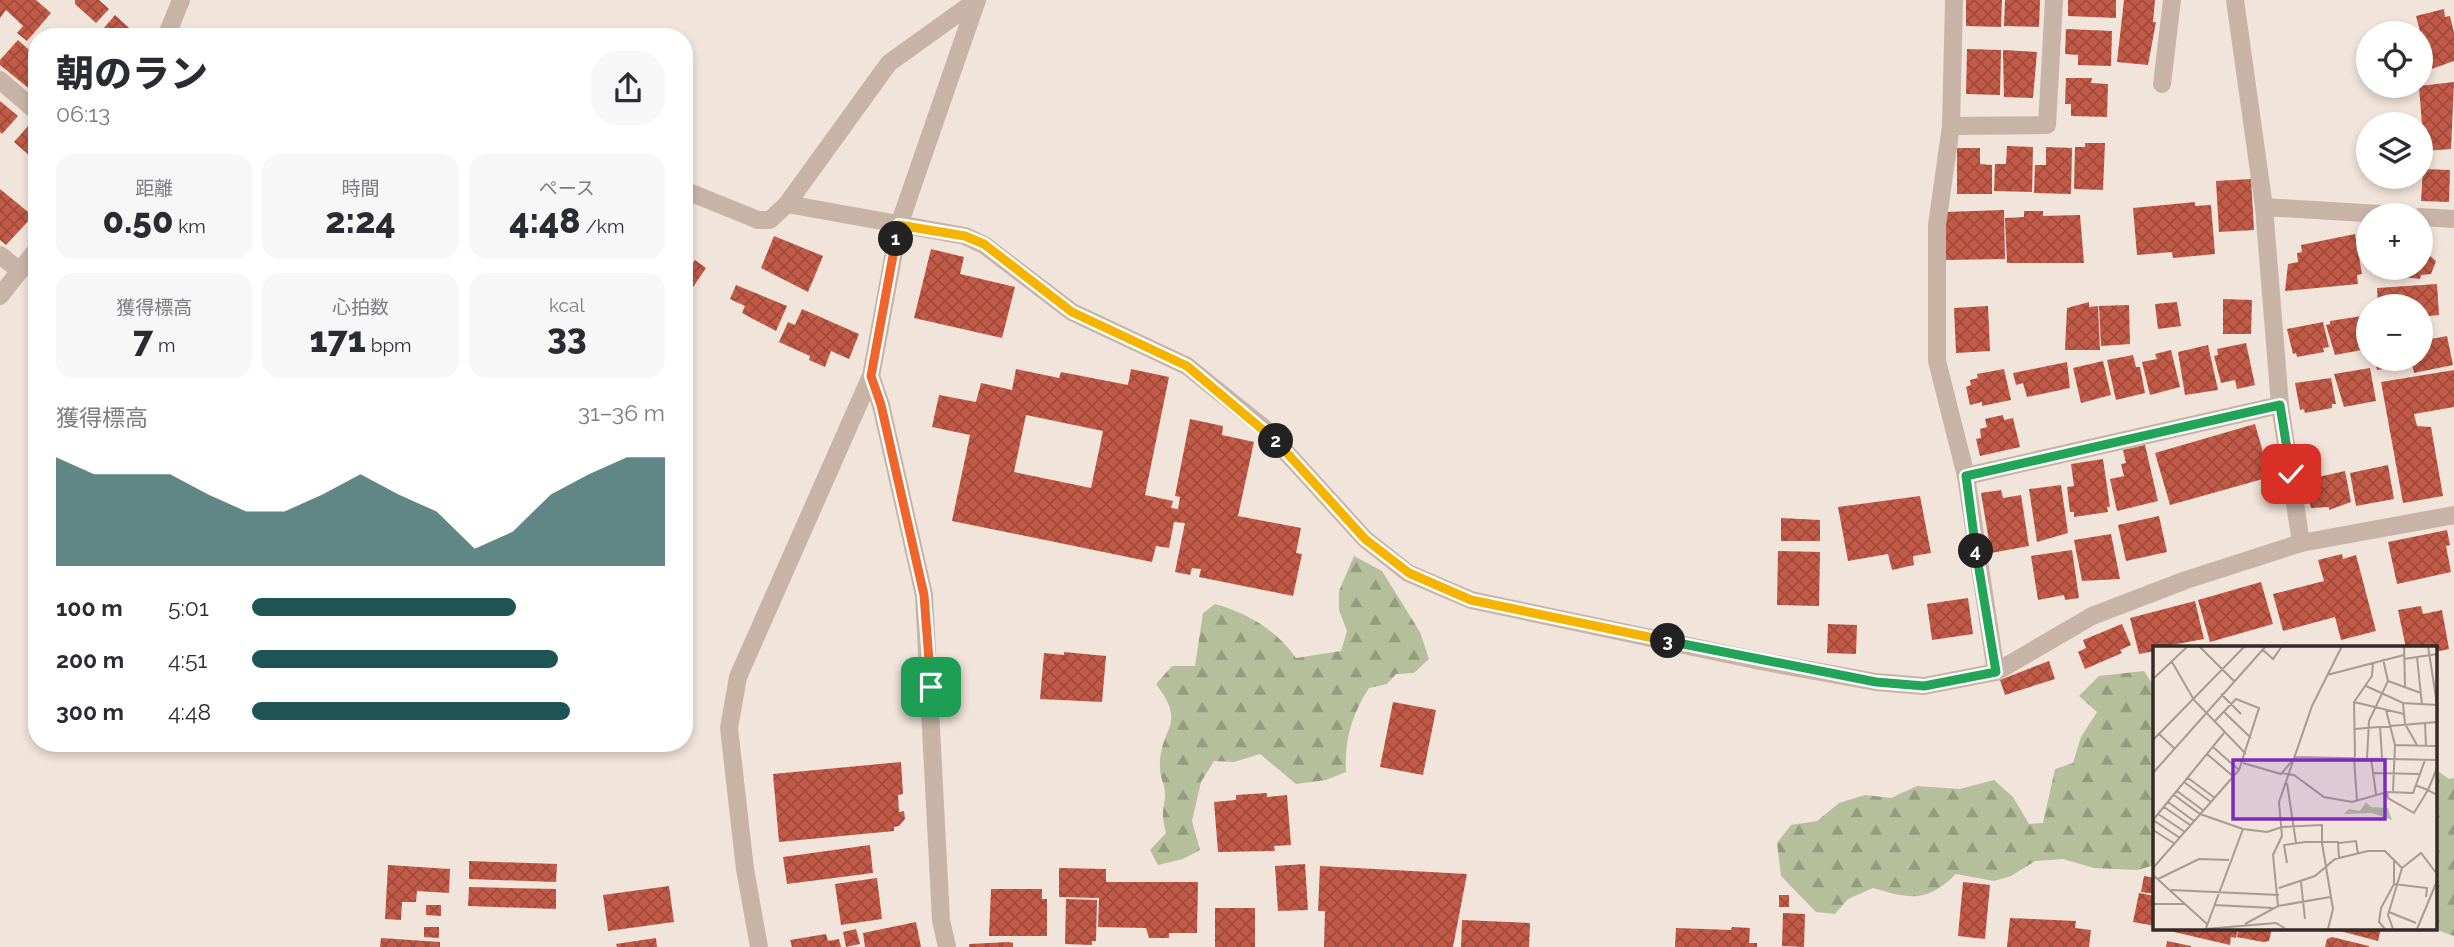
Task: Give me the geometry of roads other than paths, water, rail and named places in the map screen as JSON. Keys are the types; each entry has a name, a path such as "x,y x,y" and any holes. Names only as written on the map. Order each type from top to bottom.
{"street":[{"path":"170,28 181,0"},
{"path":"693,194 758,220 770,220 787,204 889,63 977,0"},
{"path":"759,947 745,869 729,728 738,677 871,376 899,225 977,0"},
{"path":"1954,0 1951,127 1937,225 1937,360 1966,476 1996,672"},
{"path":"1951,127 2047,125 2054,0"},
{"path":"2162,85 2172,0"},
{"path":"2235,0 2264,206 2280,405 2301,543"},
{"path":"0,80 28,105"},
{"path":"787,204 965,236 984,244 1072,312 1187,366 1265,428 1365,539 1409,573 1471,600 1876,682 1924,686 1996,672 2092,617 2186,580 2301,543 2454,515"},
{"path":"2264,206 2356,212"},
{"path":"2433,218 2454,219"},
{"path":"0,255 20,271"},
{"path":"0,296 28,261"},
{"path":"871,376 881,405 924,595 941,920 947,947"},
{"path":"1966,476 2280,405"}]}
